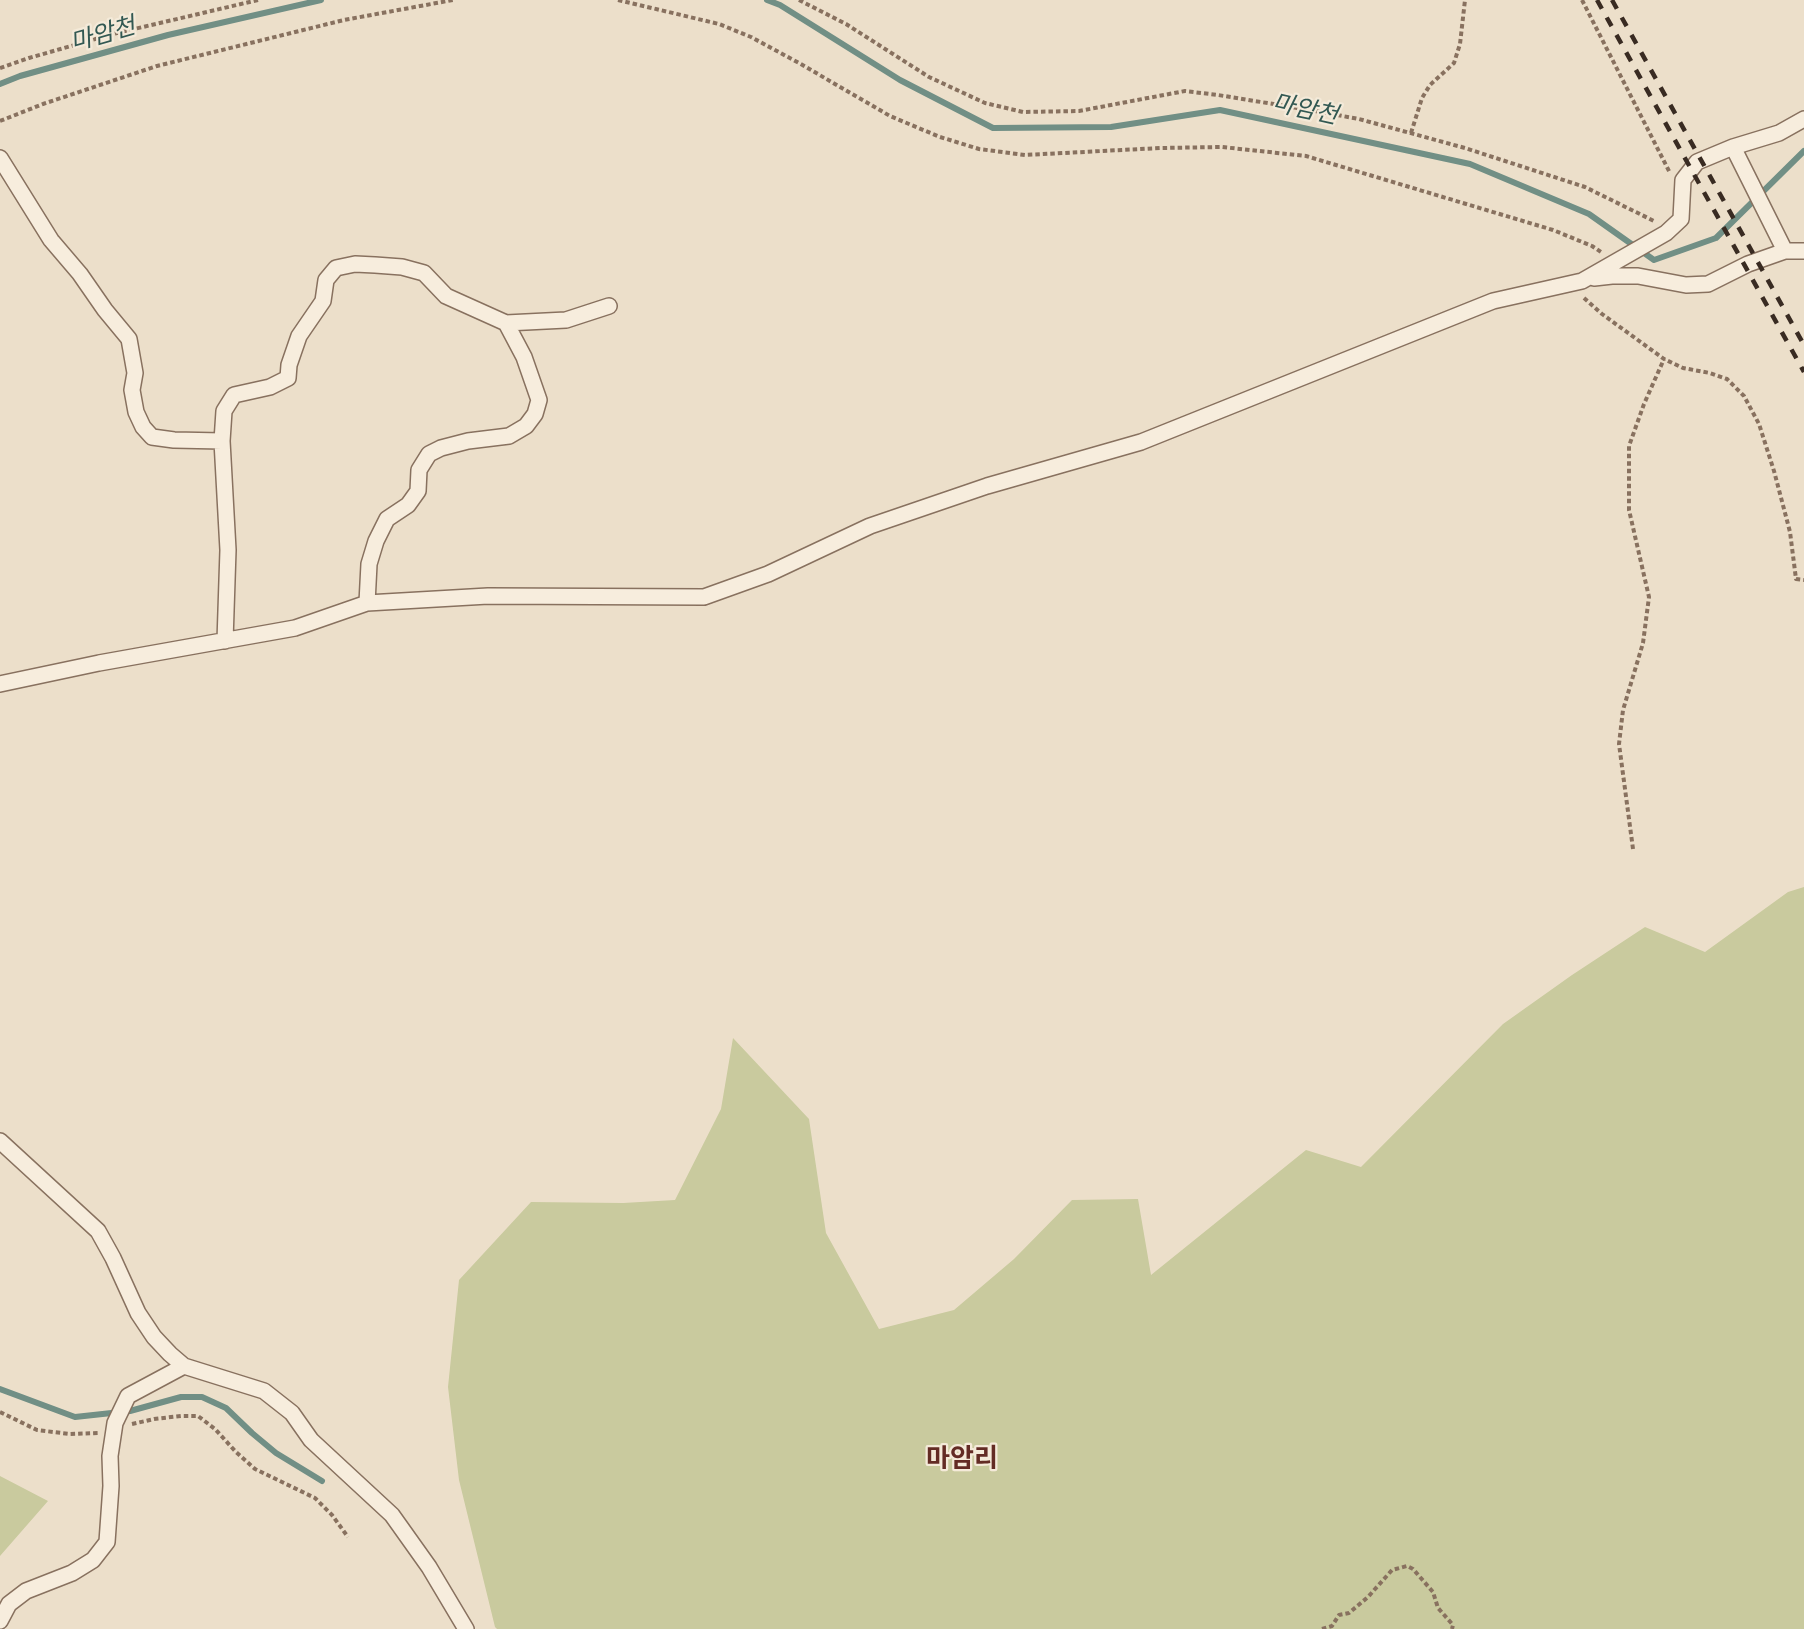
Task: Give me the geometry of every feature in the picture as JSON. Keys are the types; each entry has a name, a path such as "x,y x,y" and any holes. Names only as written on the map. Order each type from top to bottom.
{"street":[{"path":"1582,281 1669,231 1681,219 1683,180 1696,162 1779,132 1804,119"},
{"path":"1733,147 1785,250"},
{"path":"0,158 51,240 129,339 135,373 132,390 136,412 143,427 152,437 163,439 222,441"},
{"path":"0,684 99,663 295,628 367,603 488,596 704,597 768,574 870,526 987,486 1141,442 1492,301 1612,276 1638,276 1686,285 1708,284 1748,264 1785,250 1804,251"},
{"path":"225,641 228,550 222,441 224,411 234,395 270,387 288,378 289,365 299,336 322,301 326,280 336,268 355,264 375,264 402,267 424,273 446,296 506,323 566,320 609,306"},
{"path":"367,603 369,564 376,542 387,519 408,505 418,491 420,470 429,454 441,448 468,441 509,436 526,426 535,414 539,400 524,357 506,323"},
{"path":"0,1141 98,1230 138,1313 154,1337 184,1366 264,1391 292,1413 311,1440 392,1515 429,1567 466,1629"},
{"path":"0,1621 9,1604 26,1591 72,1573 93,1560 107,1542 111,1486 110,1456 114,1426 128,1396 184,1366"}],"path":[{"path":"0,68 124,31 258,0"},
{"path":"0,122 43,104 157,66 344,20 453,0"},
{"path":"618,0 719,24 770,47 890,116 940,137 979,149 1025,155 1222,147 1306,156 1553,230 1621,260"},
{"path":"799,0 846,24 929,77 985,103 1023,112 1079,111 1185,91 1359,119 1465,148 1585,187 1669,231"},
{"path":"1412,133 1422,98 1430,85 1454,63 1460,44 1465,0"},
{"path":"1582,0 1641,120 1683,198"},
{"path":"1582,281 1581,293 1584,299 1664,359 1683,368 1727,379 1744,396 1759,424 1774,471 1790,532 1796,579 1804,580"},
{"path":"1633,849 1620,754 1619,729 1642,643 1649,597 1629,510 1629,446 1664,359"},
{"path":"0,1412 37,1430 70,1434 99,1433 114,1426 154,1419 198,1416 215,1429 255,1469 315,1498 332,1515 348,1537"},
{"path":"1322,1629 1332,1626 1340,1615 1349,1613 1368,1598 1392,1570 1407,1566 1413,1569 1433,1592 1438,1608 1453,1625 1452,1629"}],"green space":[{"path":"1804,887 1804,1629 497,1629 495,1627 459,1480 448,1387 459,1280 531,1202 623,1203 675,1200 721,1109 733,1038 809,1119 826,1233 879,1329 954,1310 1014,1259 1072,1200 1138,1199 1151,1275 1306,1150 1361,1167 1503,1024 1645,927 1705,952 1788,892"},
{"path":"0,1476 48,1501 0,1556"}],"waterway":[{"name":"마암천","path":"0,84 20,76 168,35 321,0"},
{"name":"마암천","path":"767,0 780,5 900,80 993,128 1111,127 1220,110 1470,164 1589,214 1654,260 1716,238 1804,151"},
{"path":"0,1389 75,1417 130,1411 181,1397 202,1397 226,1408 276,1453 322,1481"}],"railway":[{"path":"1597,0 1804,372"},
{"path":"1612,0 1804,345"}],"district":[{"name":"마암리","path":"962,1460"}]}
